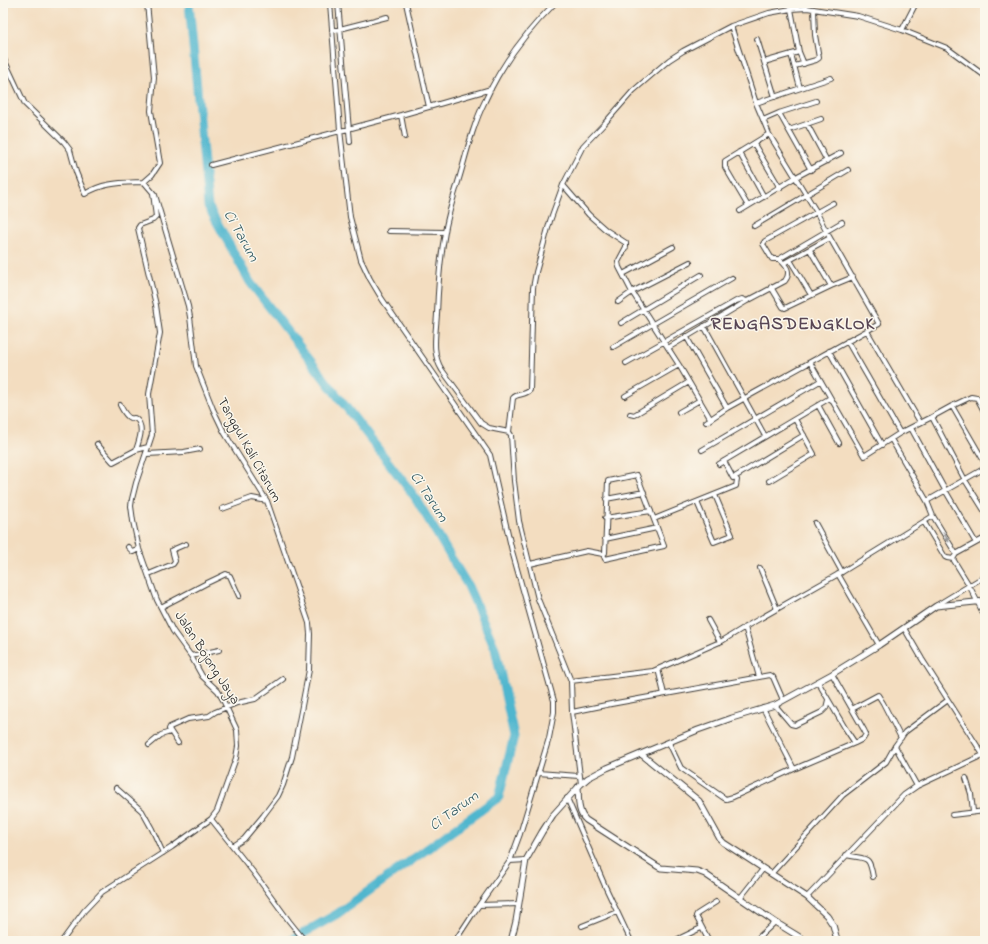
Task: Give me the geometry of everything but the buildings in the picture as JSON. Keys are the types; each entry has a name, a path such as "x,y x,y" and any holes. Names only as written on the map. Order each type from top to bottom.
{"street":[{"path":"3,57 25,104 64,142 70,150 76,172 85,194 101,185 144,182 152,175 160,163 151,111 154,76 148,3"},
{"path":"330,3 340,130 350,217 364,267 382,299 488,452 491,459 512,551 553,694 554,712 551,731 510,862 455,941"},
{"path":"338,3 350,142"},
{"path":"406,3 429,106"},
{"path":"509,432 489,428 482,424 439,366 436,357 435,345 438,291 448,215 470,141 484,103 512,54 540,18 555,3"},
{"path":"902,30 916,3"},
{"path":"806,941 701,872 661,868 656,866 586,820 581,815 579,776 572,712 571,681 538,599 517,509 512,441 509,432 513,398 516,395 527,393 530,390 533,288 536,272 550,221 563,185 583,146 633,91 669,60 731,26 769,13 791,9 814,9 858,16 902,30 947,48 985,76"},
{"path":"791,9 799,52 804,64"},
{"path":"794,66 816,60 819,57 815,35 814,9"},
{"path":"332,31 387,17"},
{"path":"706,422 727,408 879,324 816,211 769,134 756,103 731,26"},
{"path":"757,39 775,97"},
{"path":"764,62 799,52"},
{"path":"791,54 800,88"},
{"path":"756,103 831,78"},
{"path":"211,165 401,115 491,89"},
{"path":"763,120 816,101"},
{"path":"779,113 811,170"},
{"path":"401,115 405,137"},
{"path":"789,130 821,119"},
{"path":"807,124 827,161"},
{"path":"748,206 725,164 725,161 769,134"},
{"path":"754,144 780,188"},
{"path":"739,152 764,197"},
{"path":"740,212 796,177 841,153"},
{"path":"754,226 848,170"},
{"name":"Tanggul Kali Citarum","path":"144,182 157,198 188,306 198,374 224,432 267,501 309,623 310,657 292,757 284,785 270,808 259,822 244,839 233,846"},
{"path":"563,185 589,215 606,230 626,243 626,247 618,262 619,267 632,292 679,365 710,418"},
{"name":"Jalan Bojong Jaya","path":"152,191 156,217 153,220 140,225 138,228 156,306 160,333 149,388 152,432 147,454 136,483 131,506 139,549 149,574 154,593 173,631 191,656 202,676 218,691 227,706 236,730 238,746 236,758 217,811 210,820"},
{"path":"833,203 816,211 765,242 763,244 764,247 772,259 779,259 842,222"},
{"path":"389,231 445,232"},
{"path":"784,264 830,238"},
{"path":"623,274 673,247"},
{"path":"810,250 831,286"},
{"path":"668,348 747,301 785,281 789,272 779,259"},
{"path":"790,260 810,295"},
{"path":"618,302 632,292 690,262"},
{"path":"621,323 701,274"},
{"path":"771,288 785,308 810,295 853,277"},
{"path":"613,347 732,278"},
{"path":"626,363 739,299 747,301"},
{"path":"704,326 765,436"},
{"path":"867,331 920,422"},
{"path":"686,336 727,408"},
{"path":"847,341 900,433"},
{"path":"830,351 882,444"},
{"path":"810,362 864,456 920,422 974,396 985,413"},
{"path":"625,396 679,365"},
{"path":"702,450 820,381"},
{"path":"630,414 634,415 689,382"},
{"path":"719,464 830,398"},
{"path":"679,412 700,400"},
{"path":"120,405 125,415 137,420 140,425 140,438 136,450"},
{"path":"818,405 840,443"},
{"path":"952,406 985,463"},
{"path":"932,417 965,480 985,512"},
{"path":"769,481 814,454 795,419"},
{"path":"911,428 976,543"},
{"path":"735,477 804,435"},
{"path":"891,440 956,554"},
{"path":"97,444 113,462 136,450 148,447"},
{"path":"147,454 184,452 200,449"},
{"path":"654,519 736,486 737,480 735,477 733,478 724,461"},
{"path":"927,501 985,468"},
{"path":"637,475 664,546 605,559 603,554 606,499 608,481 637,475"},
{"path":"606,499 644,492"},
{"path":"697,502 714,542 732,535 715,495"},
{"path":"222,509 252,498 267,501"},
{"path":"605,518 651,511"},
{"path":"571,681 646,673 720,642 840,573 933,516"},
{"path":"924,522 945,557 953,559 969,585 985,617"},
{"path":"815,523 879,645"},
{"path":"605,539 657,528"},
{"path":"953,559 956,554 985,538"},
{"path":"149,574 173,564 175,561 172,550 186,544"},
{"path":"128,547 133,552 139,549"},
{"path":"530,564 587,551 603,554"},
{"path":"760,568 777,609"},
{"path":"161,607 226,574 230,576 239,596"},
{"path":"511,941 520,904 526,860 544,827 579,785 602,771 641,754 698,730 775,704 818,682 879,645 936,606 985,576"},
{"path":"936,606 985,601"},
{"path":"708,620 720,642"},
{"path":"745,627 759,677"},
{"path":"807,897 895,803 916,786 984,756 904,628"},
{"path":"191,656 219,650"},
{"path":"658,669 664,694"},
{"path":"669,743 683,769 726,799 863,739 866,734 832,674"},
{"path":"572,712 664,694 772,676 783,700"},
{"path":"178,742 170,732 170,727 188,719 209,716 227,706 255,699 283,679"},
{"path":"818,682 855,743"},
{"path":"852,709 878,695 901,738"},
{"path":"775,704 791,724 795,725 822,712 826,708 828,700"},
{"path":"771,874 842,795 886,762 905,732 948,700"},
{"path":"764,708 794,769"},
{"path":"149,744 161,735 170,732"},
{"path":"895,746 916,786"},
{"path":"641,754 699,801 720,839 807,897 825,912 831,921 838,941"},
{"path":"538,774 579,776"},
{"path":"966,778 971,794 973,812"},
{"path":"116,788 142,810 163,853"},
{"path":"567,798 605,886 631,941"},
{"path":"952,815 985,811"},
{"path":"62,941 84,911 102,892 163,853 210,820 267,889 305,941"},
{"path":"846,855 865,858 868,860 871,863 873,877"},
{"path":"510,862 526,860"},
{"path":"740,898 763,869"},
{"path":"709,941 701,928 696,915 716,902"},
{"path":"479,905 520,904"},
{"path":"582,926 617,912"},
{"path":"755,941 775,922"},
{"path":"674,941 701,928"}],"waterway":[{"name":"Ci Tarum","path":"189,3 208,206 250,282 415,497 468,586 495,648 514,736 499,797 337,914 290,941"}],"district":[{"name":"RENGASDENGKLOK","path":"793,325"}]}
